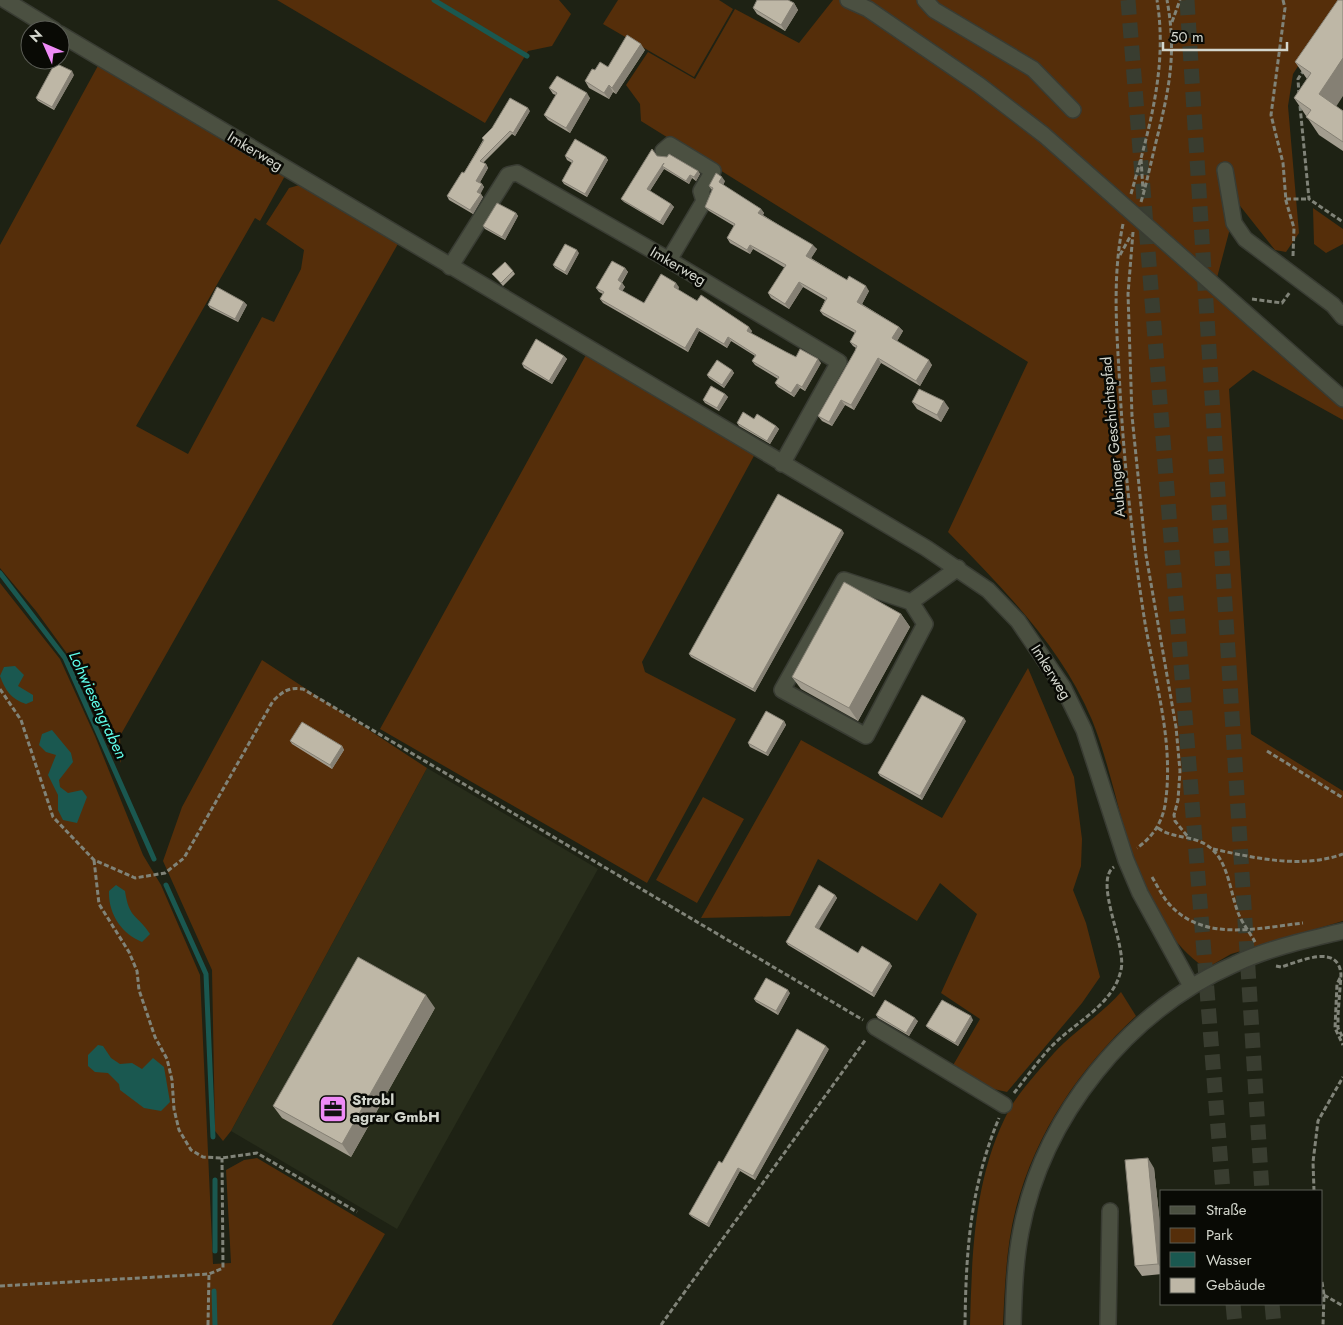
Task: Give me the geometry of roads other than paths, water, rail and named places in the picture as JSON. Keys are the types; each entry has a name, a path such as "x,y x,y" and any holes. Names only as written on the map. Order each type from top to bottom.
{"street":[{"path":"5,0 38,20"},
{"path":"848,0 871,4 1044,134 1343,399"},
{"path":"925,0 934,10 1033,69 1073,110"},
{"name":"Imkerweg","path":"70,40 958,568 988,590 1018,621 1063,687 1084,730 1126,860 1140,893 1191,986"},
{"path":"663,151 670,146 713,171 701,191 704,201 669,260"},
{"path":"1225,170 1234,223 1245,239 1333,305 1343,317"},
{"name":"Imkerweg","path":"450,267 508,175 517,173 669,260 839,362 782,464"},
{"path":"911,602 958,568"},
{"path":"844,580 911,602 925,624 866,736 782,690 844,580"},
{"path":"1013,1325 1020,1231 1035,1179 1051,1139 1072,1103 1098,1070 1155,1014 1191,986 1234,964 1261,953 1343,931"},
{"path":"875,1027 1004,1105"},
{"path":"1108,1325 1110,1211"}],"water":[{"path":"15,666 24,675 18,686 33,695 33,701 26,704 9,693 0,676 4,667"},
{"path":"52,730 71,753 73,762 59,780 60,787 68,793 82,790 87,797 77,823 63,820 58,810 58,795 48,775 56,755 46,752 39,745 42,734"},
{"path":"116,885 125,891 131,912 150,934 142,942 128,934 114,915 109,899 109,891"},
{"path":"98,1045 103,1046 111,1058 120,1064 132,1063 142,1069 153,1058 164,1067 170,1102 161,1111 144,1108 120,1090 119,1084 108,1073 95,1072 88,1066 88,1055"}],"waterway":[{"path":"434,0 527,56"},
{"name":"Lohwiesengraben","path":"0,573 65,658 154,859"},
{"path":"166,885 206,974 213,1137"},
{"path":"215,1180 215,1251"},
{"path":"214,1291 215,1325"}],"tunnel":[{"path":"1128,0 1223,1190"},
{"path":"1187,0 1262,1190"},
{"path":"1233,1305 1235,1325"},
{"path":"1272,1305 1274,1325"}],"place":[{"name":"Strobl agrar GmbH","path":"333,1109"}]}
